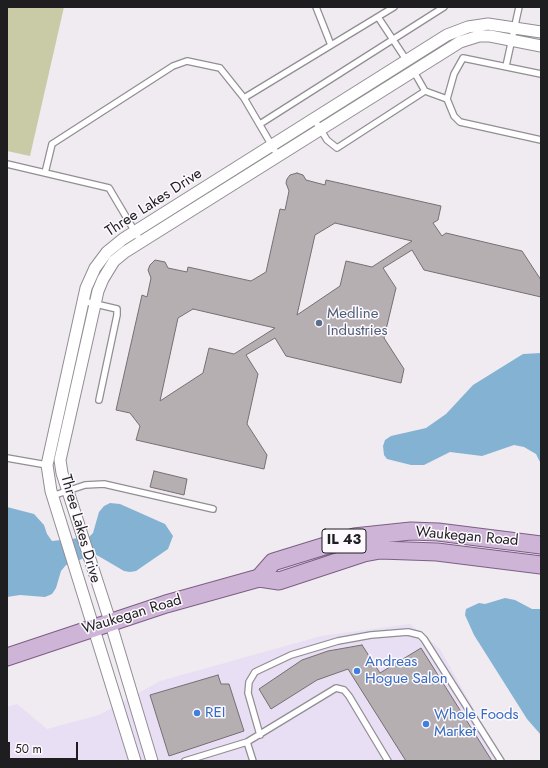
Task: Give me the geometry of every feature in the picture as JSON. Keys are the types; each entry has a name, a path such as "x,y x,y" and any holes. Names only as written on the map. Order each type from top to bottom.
{"main road":[{"name":"Waukegan Road","path":"259,578 274,562 354,537 411,531 438,532 541,544"},
{"name":"Waukegan Road","path":"7,657 93,627 259,578 279,581 364,553 380,550 458,554 541,565"}],"street":[{"name":"Three Lakes Drive","path":"135,761 52,496 47,465 83,301 90,276 100,261 123,238 448,35 468,27 488,24 541,32"},
{"name":"Three Lakes Drive","path":"152,761 110,622 62,473 61,453 95,303 103,278 114,261 141,242 452,47 470,39 490,36 541,46"}],"lane":[{"path":"316,7 331,45"},
{"path":"244,98 394,7"},
{"path":"260,124 444,7"},
{"path":"506,66 519,7"},
{"path":"378,16 392,40 407,60 425,91 447,98"},
{"path":"541,74 463,58 454,74 447,98 454,116 460,122 541,140"},
{"path":"45,173 52,144 173,66 187,61 220,68 244,98 278,156"},
{"path":"314,119 328,140 337,148 425,91"},
{"path":"7,164 109,188 141,242"},
{"path":"83,301 117,309 117,316 99,400"},
{"path":"7,458 47,465"},
{"path":"52,496 85,485 104,484 213,508"},
{"path":"260,735 248,693 249,682 255,672 291,655 338,641 371,635 408,632 420,635 424,639 501,761"},
{"path":"185,761 247,742 329,690 336,688 341,688 348,696 388,761"},
{"path":"247,742 253,761"}],"shaded area":[{"path":"410,624 440,649 503,761 7,761 7,707 17,704 47,729 99,715 160,681 321,636"}],"green space":[{"path":"7,7 64,7 30,156 7,151"}],"water":[{"path":"541,353 541,464 536,454 524,447 514,445 482,456 450,452 424,465 411,465 387,459 384,455 383,446 385,440 391,436 426,428 446,414 473,385 523,354"},
{"path":"110,503 120,504 165,524 173,536 168,549 136,571 130,572 124,571 95,554 66,565 61,571 56,588 52,594 45,597 20,595 7,597 7,507 34,514 44,525 47,534 52,541 89,537 93,533 99,512 104,506"},
{"path":"505,598 515,600 532,609 541,609 541,735 527,719 474,635 465,615 466,609 479,603 485,604"}],"building":[{"name":"Medline Industries","path":"297,173 303,175 306,180 325,185 326,180 441,206 438,220 433,223 442,236 446,233 522,251 541,280 541,297 424,270 412,250 383,268 396,288 384,338 404,369 401,383 286,356 275,338 246,355 258,374 247,424 267,455 264,469 136,440 140,426 130,413 116,410 142,295 147,297 151,278 148,270 150,265 155,260 165,262 168,268 187,272 188,267 251,281 266,272 280,209 285,210 289,191 286,183 290,175","holes":["335,223 412,241 372,267 346,261 340,286 297,315 315,235","193,309 275,328 234,354 209,348 203,373 160,401 178,318"]},
{"path":"154,471 187,479 184,495 150,487"},
{"name":"Whole Foods Market","path":"362,645 380,673 421,648 492,761 406,761 348,669 317,680 271,709 259,689 302,660 328,651"},
{"name":"REI","path":"218,675 221,684 229,684 244,731 169,756 150,695"}],"place":[{"name":"Medline Industries","path":"319,323"},
{"name":"Andreas Hogue Salon","path":"357,671"},
{"name":"REI","path":"197,713"},
{"name":"Whole Foods Market","path":"426,724"}]}
